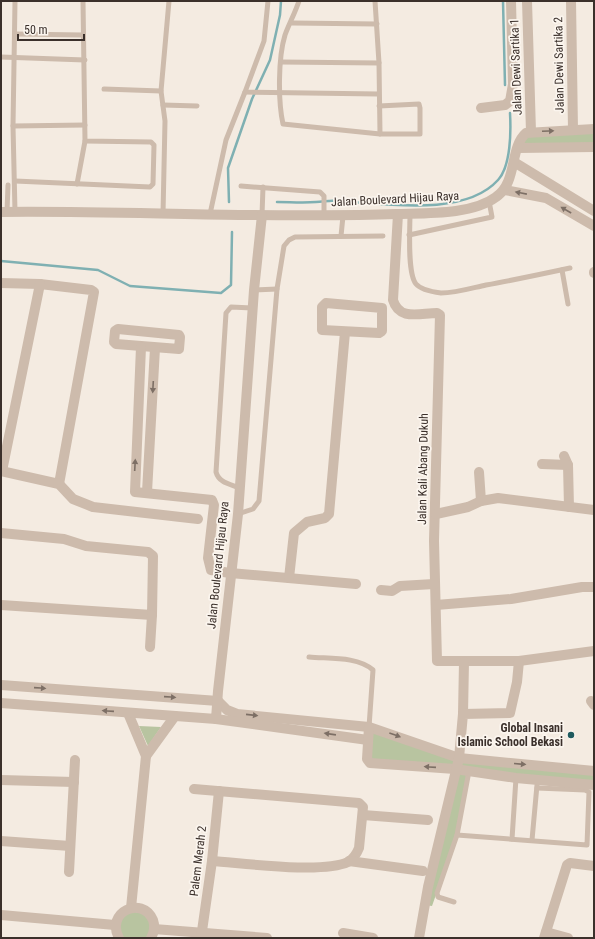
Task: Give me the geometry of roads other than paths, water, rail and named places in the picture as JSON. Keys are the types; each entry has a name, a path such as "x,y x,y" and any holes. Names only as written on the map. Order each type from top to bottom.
{"street":[{"path":"481,108 505,105 510,101 513,84 511,1"},
{"name":"Jalan Dewi Sartika 1","path":"527,1 531,132"},
{"name":"Jalan Dewi Sartika 2","path":"571,1 573,130"},
{"path":"594,129 531,132 522,136 505,190 546,198 594,226"},
{"path":"518,148 594,146"},
{"path":"514,162 594,211"},
{"path":"546,198 553,187"},
{"name":"Jalan Boulevard Hijau Raya","path":"9,208 163,214 241,215 262,210 324,211 343,216 410,214 445,212 473,208 496,198 505,190"},
{"name":"Jalan Boulevard Hijau Raya","path":"216,720 230,573 238,514 252,308 262,210"},
{"name":"Jalan Kali Abang Dukuh","path":"398,214 393,300 395,307 403,314 440,314 434,584 437,661 464,662"},
{"path":"1,283 40,284 91,290 94,294 59,484"},
{"path":"40,284 2,471 59,484 73,499 94,507 198,518"},
{"path":"324,304 383,309 381,332 345,332 321,329 322,308 324,304"},
{"path":"118,329 180,336 178,349 155,348 116,344 115,331 118,329"},
{"path":"289,578 294,533 307,522 325,518 329,514 345,332"},
{"path":"141,347 134,490 136,492 212,500 214,505 209,564 211,570 356,584"},
{"path":"147,492 155,348"},
{"path":"542,464 566,460 569,507"},
{"path":"479,472 481,501"},
{"path":"436,514 468,507 481,501 498,498 594,510"},
{"path":"1,533 64,539 86,546 148,552 152,554 154,559 150,647"},
{"path":"381,590 392,591 400,586 434,584"},
{"path":"436,605 511,598 582,587 594,587"},
{"path":"1,605 152,615"},
{"path":"419,938 428,887 455,769 459,758 463,714 464,662 519,661 594,651"},
{"path":"463,714 510,714 517,682 519,661"},
{"path":"1,685 218,701 227,710 237,714 369,727 459,758 594,772"},
{"path":"74,709 75,690"},
{"path":"1,703 216,720 368,740"},
{"path":"128,713 146,756 131,908"},
{"path":"146,756 175,716"},
{"path":"369,727 367,759 370,763 455,769 516,778 537,784 594,785"},
{"path":"69,872 75,760"},
{"path":"1,780 74,782"},
{"path":"194,789 359,803 362,805 363,815 359,848 357,853 349,861"},
{"name":"Palem Merah 2","path":"201,936 212,861 219,791"},
{"path":"363,815 428,820"},
{"path":"1,841 70,846"},
{"path":"212,861 307,867 333,866 349,861 423,871"},
{"path":"568,938 545,935 567,865 594,866"},
{"path":"119,938 115,925 120,914 131,908 146,911 152,919 152,934 267,938"},
{"path":"1,915 115,925"},
{"path":"343,933 373,938"}],"lane":[{"path":"9,208 15,195 13,126 15,1"},
{"path":"77,184 85,141 83,1"},
{"path":"163,214 163,105 161,91 169,1"},
{"path":"213,214 226,140 264,42 268,1"},
{"path":"299,1 292,23 286,35 281,62 280,93 284,125 380,134 418,135 421,133 419,104 379,106"},
{"path":"375,1 379,63 378,94 380,134"},
{"path":"292,23 377,24"},
{"path":"15,34 83,35"},
{"path":"1,57 84,60"},
{"path":"281,62 379,63"},
{"path":"104,89 161,91"},
{"path":"245,92 378,94"},
{"path":"163,105 197,106"},
{"path":"13,126 85,125"},
{"path":"1,185 8,186 15,183 150,187 154,183 154,145 152,142 85,141"},
{"path":"8,186 7,195 9,208"},
{"path":"241,186 320,192 324,196 324,211"},
{"path":"262,210 263,187"},
{"path":"409,234 492,217 489,201"},
{"path":"410,214 409,234 413,277 421,288 433,292 443,293 570,268"},
{"path":"341,236 343,216"},
{"path":"238,514 253,509 260,501 277,289 284,246 289,240 295,237 383,236"},
{"path":"562,270 568,304"},
{"path":"254,290 277,289"},
{"path":"240,488 218,479 216,472 226,313 230,307 234,306 252,308"},
{"path":"309,657 358,662 368,665 373,670 369,727"},
{"path":"454,902 438,897 437,895 457,835 469,771"},
{"path":"512,839 516,778"},
{"path":"532,840 537,784 585,790 589,792 587,845"},
{"path":"457,835 489,839 532,840 594,845"}],"waterway":[{"path":"229,202 228,168 252,99 270,60 280,15 281,1"},
{"path":"503,1 505,85"},
{"path":"277,202 334,201 422,206 465,200 483,192 498,180 502,174 508,157 510,113"},
{"path":"1,261 98,270 130,286 221,293 231,285 232,232"}],"place":[{"name":"Global Insani Islamic School Bekasi","path":"571,735"}]}
